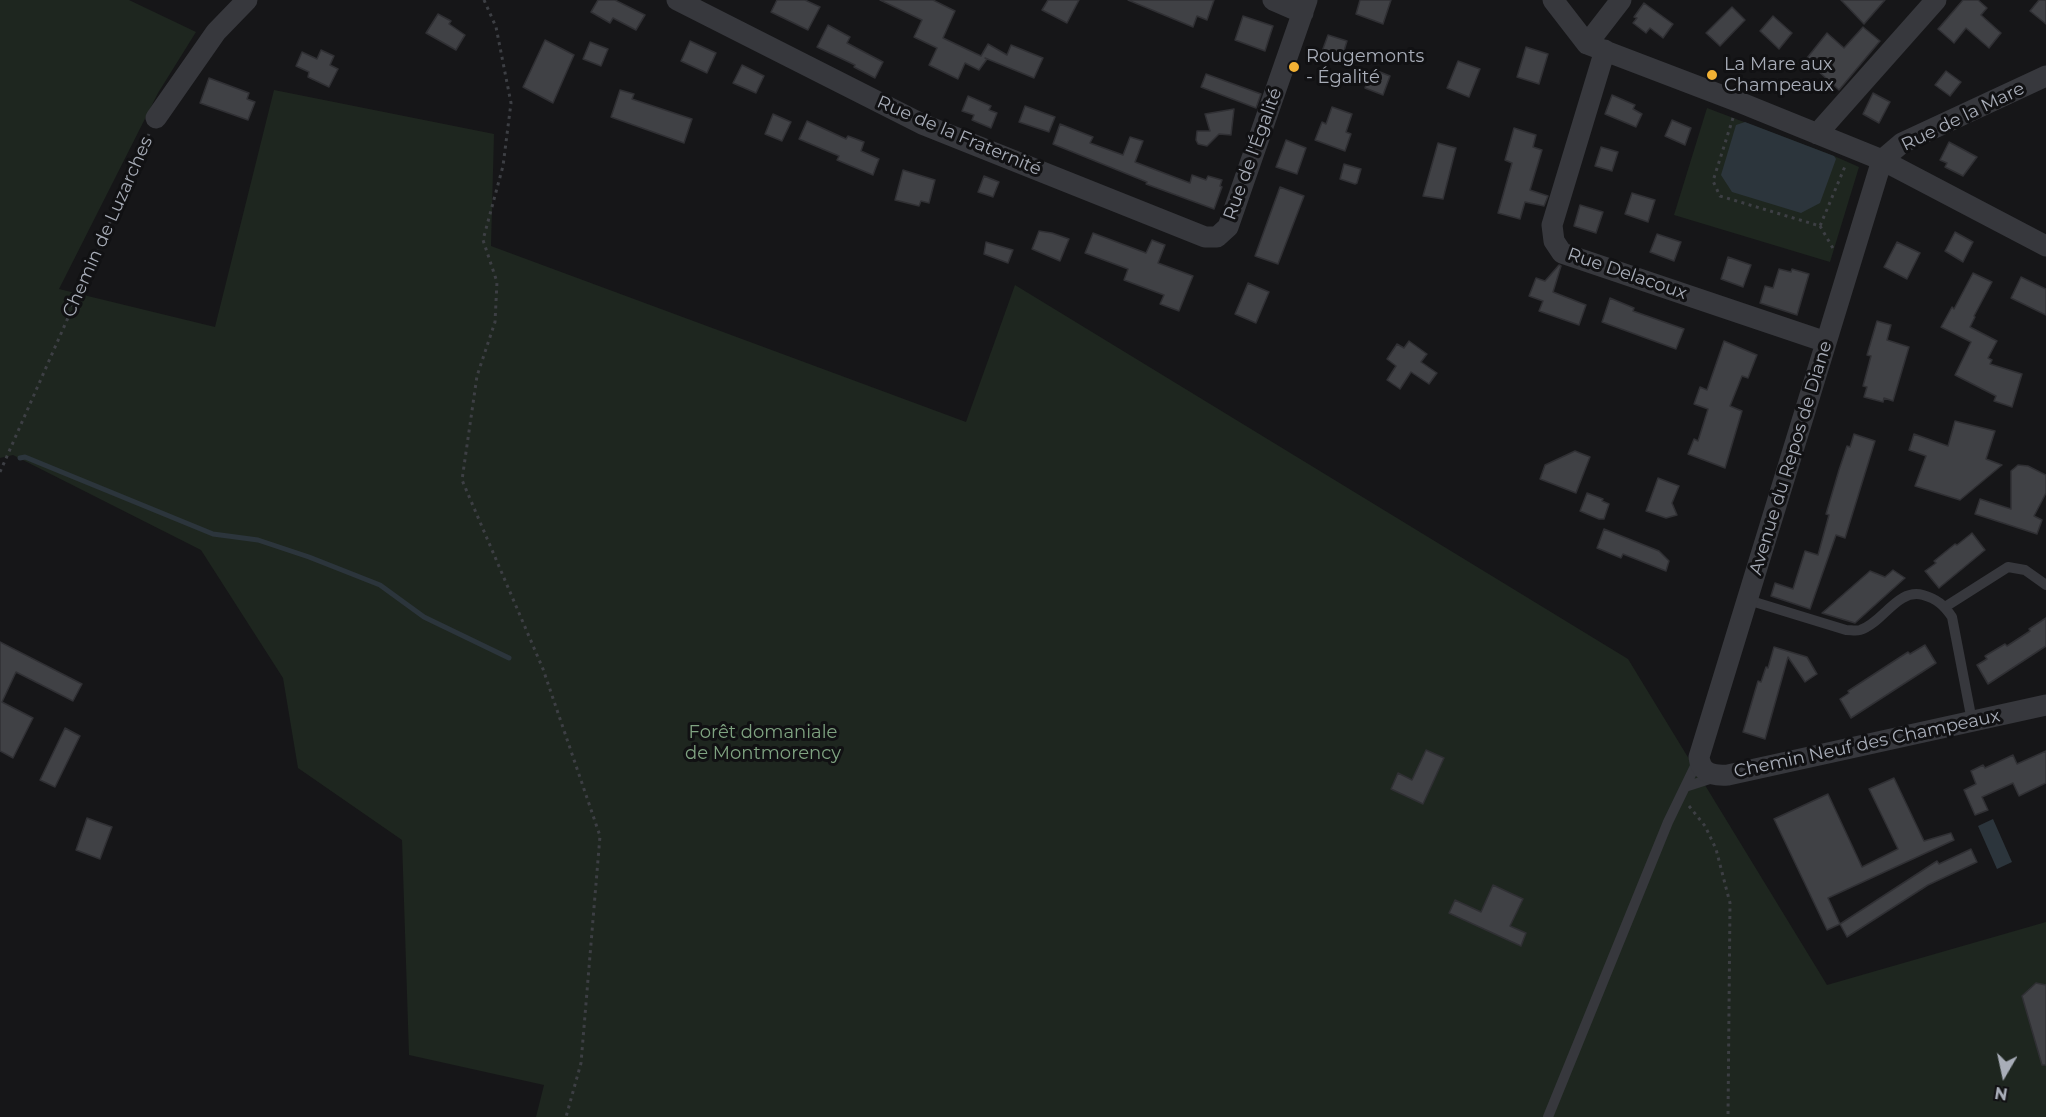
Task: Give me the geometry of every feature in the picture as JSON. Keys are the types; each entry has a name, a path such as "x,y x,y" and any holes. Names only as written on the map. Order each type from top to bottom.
{"street":[{"name":"Chemin de Luzarches","path":"156,118 216,32 247,0"},
{"name":"Rue de la Fraternité","path":"677,0 922,124 1205,237 1217,237"},
{"path":"1273,0 1305,6"},
{"path":"1553,0 1596,47 1882,160 2046,246"},
{"path":"1596,47 1621,0"},
{"path":"1817,134 1936,0"},
{"name":"Rue de l'Égalité","path":"1217,237 1228,227 1305,6"},
{"name":"Rue Delacoux","path":"1596,47 1552,225 1554,241 1562,253 1826,342"},
{"name":"Rue de la Mare","path":"1882,160 1902,143 2046,76"},
{"name":"Avenue du Repos de Diane","path":"1700,757 1882,160"},
{"name":"Chemin Neuf des Champeaux","path":"1700,757 1700,763 1705,771 1719,776 2046,705"}],"lane":[{"path":"1945,606 2008,567 2025,570 2046,585"},
{"path":"1748,600 1846,630 1859,631 1906,595 1917,593 1935,599 1945,606 1952,617 1972,721"},
{"path":"1548,1117 1683,791 1700,757"},
{"path":"1683,791 1719,776"}],"path":[{"path":"484,0 496,27 510,103 503,166 483,240 497,282 495,322 477,376 462,480 543,669 600,836 581,1063 566,1117"},
{"path":"1739,102 1713,180 1720,196 1820,226 1837,256 1852,261"},
{"name":"Chemin de Luzarches","path":"0,472 156,118"},
{"path":"1820,226 1852,148"},
{"path":"1683,791 1705,826 1716,849 1730,903 1728,1117"}],"green space":[{"name":"Forêt domaniale de Montmorency","path":"0,0 129,0 196,32 158,93 59,289 215,327 274,90 494,134 491,246 966,422 1015,285 1628,659 1827,985 2046,922 2046,1117 536,1117 544,1085 409,1055 402,840 298,768 283,678 201,550 13,455 0,458"},
{"path":"1707,108 1859,167 1830,262 1674,215"}],"shaded area":[{"name":"La Mare aux Champeaux","path":"1745,122 1834,156 1836,159 1820,203 1801,213 1732,192 1721,175 1736,125"},
{"path":"1993,819 2012,862 1997,869 1978,826"}],"building":[{"path":"598,0 615,0 645,15 636,30 613,18 610,23 591,12"},
{"path":"777,0 805,0 820,7 808,30 771,12"},
{"path":"880,0 933,0 955,11 943,38 981,56 988,44 1007,55 1011,45 1043,58 1034,78 985,58 987,59 979,70 965,63 958,79 929,65 937,48 914,37 922,20"},
{"path":"1048,0 1079,0 1067,23 1042,10"},
{"path":"1128,0 1214,0 1207,20 1197,16 1193,27"},
{"path":"1360,0 1391,0 1383,24 1356,14"},
{"path":"1841,0 1885,0 1864,24"},
{"path":"1963,0 1978,0 1987,8 1981,15 2001,33 1989,48 1966,28 1954,43 1938,29"},
{"path":"2039,0 2046,0 2046,24 2030,11"},
{"path":"1644,3 1673,24 1663,38 1650,28 1646,33 1633,23 1637,18 1634,17"},
{"path":"1732,7 1745,20 1720,46 1706,33"},
{"path":"438,14 451,21 449,24 465,35 456,50 426,33"},
{"path":"1243,16 1273,26 1265,51 1235,40"},
{"path":"1773,16 1792,33 1779,49 1760,31"},
{"path":"828,25 850,37 847,43 883,62 875,78 854,67 855,65 817,47"},
{"path":"1863,27 1880,41 1839,90 1817,70 1815,72 1803,63 1827,33 1844,48"},
{"path":"1328,35 1347,41 1340,64 1320,57"},
{"path":"545,40 574,55 553,103 523,87"},
{"path":"690,41 716,53 707,73 681,61"},
{"path":"590,42 608,49 601,66 583,59"},
{"path":"1526,47 1548,54 1539,84 1517,77"},
{"path":"321,50 334,56 330,65 338,69 329,87 308,77 309,72 296,66 302,52 317,59"},
{"path":"1458,61 1480,69 1469,97 1447,88"},
{"path":"742,65 764,76 756,93 733,83"},
{"path":"1375,70 1390,76 1383,95 1365,88 1369,76 1372,77"},
{"path":"1946,71 1961,82 1950,96 1935,85"},
{"path":"1206,74 1261,94 1256,108 1201,87"},
{"path":"209,78 249,93 247,99 255,102 248,120 200,103"},
{"path":"620,90 634,94 632,99 692,119 684,143 611,117"},
{"path":"1873,93 1890,102 1879,123 1863,114"},
{"path":"1612,95 1635,105 1633,109 1642,114 1636,127 1605,114"},
{"path":"968,96 991,106 989,110 997,113 991,128 972,120 974,115 962,111"},
{"path":"1025,106 1055,117 1049,132 1019,122"},
{"path":"1332,107 1352,114 1346,132 1351,134 1345,151 1315,140 1322,122 1326,124"},
{"path":"1234,109 1231,135 1219,134 1207,146 1198,144 1197,131 1210,131 1205,114"},
{"path":"773,114 791,122 782,141 765,134"},
{"path":"1672,120 1691,128 1685,145 1665,136"},
{"path":"807,121 846,139 848,136 864,142 861,151 879,159 873,175 837,160 839,156 799,139"},
{"path":"1060,124 1093,137 1090,143 1123,155 1130,137 1143,141 1135,162 1190,183 1192,175 1206,180 1208,176 1222,180 1220,186 1222,187 1214,209 1146,184 1147,182 1053,144"},
{"path":"1514,128 1536,135 1533,147 1542,150 1530,190 1548,196 1544,206 1525,202 1520,219 1498,213 1512,163 1505,160"},
{"path":"1286,140 1306,148 1297,174 1276,167"},
{"path":"1949,142 1977,157 1963,176 1945,167 1947,163 1940,160"},
{"path":"1438,143 1456,148 1443,199 1423,196"},
{"path":"1601,147 1618,152 1612,171 1595,166"},
{"path":"1344,164 1361,169 1357,183 1340,179"},
{"path":"903,170 935,180 929,203 921,201 919,206 895,200"},
{"path":"984,176 999,182 993,197 978,192"},
{"path":"1280,187 1304,196 1278,264 1255,256"},
{"path":"1632,193 1655,200 1648,222 1625,214"},
{"path":"1580,205 1603,212 1596,233 1574,226"},
{"path":"1039,231 1069,239 1060,261 1032,249"},
{"path":"1955,232 1973,242 1963,262 1945,251"},
{"path":"1093,233 1146,253 1152,240 1165,245 1158,263 1193,276 1179,311 1160,304 1164,295 1124,280 1128,269 1085,253"},
{"path":"1657,234 1681,242 1674,261 1650,252"},
{"path":"986,242 1013,250 1008,263 984,254"},
{"path":"1897,242 1920,253 1907,279 1884,267"},
{"path":"1728,257 1751,265 1743,287 1721,279"},
{"path":"1559,265 1561,266 1553,292 1586,305 1579,325 1539,311 1543,301 1529,296 1536,278 1545,281"},
{"path":"1779,269 1791,272 1792,269 1809,274 1797,315 1760,303 1765,286 1773,288"},
{"path":"1973,273 1992,282 1970,327 1997,341 1988,358 1992,360 1990,364 2022,374 2012,407 1994,401 1996,396 1955,375 1971,342 1941,327 1952,307 1954,309"},
{"path":"2021,277 2046,289 2046,315 2011,298"},
{"path":"1248,283 1269,292 1256,323 1235,314"},
{"path":"1610,298 1634,308 1633,311 1684,329 1676,349 1602,322"},
{"path":"1877,321 1891,325 1887,340 1909,347 1893,401 1884,398 1883,402 1864,397 1867,387 1863,386 1871,356 1867,355"},
{"path":"1409,341 1427,354 1421,362 1437,373 1429,384 1411,372 1400,389 1387,380 1396,366 1387,359 1397,344 1404,348"},
{"path":"1724,341 1757,355 1748,378 1742,376 1730,406 1742,411 1725,468 1688,454 1694,439 1698,441 1708,409 1694,404 1700,387 1707,390"},
{"path":"1955,421 1995,431 1986,459 2002,465 1960,500 1915,486 1926,456 1909,450 1914,434 1948,446"},
{"path":"1854,434 1875,441 1845,538 1836,535 1810,609 1771,596 1775,583 1793,589 1805,551 1818,555 1829,515 1826,514 1839,470 1847,446 1850,447"},
{"path":"1575,451 1590,457 1576,493 1540,479 1545,465"},
{"path":"2018,465 2028,466 2046,475 2046,493 2034,516 2042,520 2037,534 1975,514 1980,499 2011,509 2011,471"},
{"path":"1658,478 1679,486 1672,503 1677,515 1666,518 1646,511"},
{"path":"1587,493 1609,504 1604,519 1580,511"},
{"path":"1604,529 1659,551 1669,561 1666,571 1623,554 1621,558 1597,548"},
{"path":"1972,533 1985,550 1939,588 1925,571 1955,544 1957,545"},
{"path":"1893,570 1905,578 1855,623 1822,613 1870,571 1885,577"},
{"path":"2046,618 2046,646 1988,684 1977,665 1987,659 1985,656 2005,644 2007,646"},
{"path":"0,642 82,684 73,701 16,672 2,702 33,718 13,758 0,751"},
{"path":"1925,645 1936,663 1851,718 1840,699 1849,693 1848,691 1908,652 1910,654"},
{"path":"1774,647 1807,657 1817,674 1805,682 1788,657 1765,739 1743,732 1758,681 1761,682 1766,667 1768,668"},
{"path":"65,728 80,736 55,787 40,780"},
{"path":"1426,750 1444,758 1423,804 1391,789 1398,773 1412,780"},
{"path":"2046,751 2046,783 2019,796 2013,783 1982,797 1988,810 1975,815 1964,790 1976,784 1971,771 1983,765 1985,768 2013,755 2017,764"},
{"path":"1894,778 1924,841 1951,833 1954,840 1828,898 1840,924 1827,930 1774,819 1828,794 1862,867 1898,849 1869,789"},
{"path":"87,818 112,827 100,859 76,850"},
{"path":"1971,849 1977,862 1928,885 1847,937 1840,924 1937,861 1939,864"},
{"path":"1493,885 1523,899 1510,926 1526,933 1521,946 1449,913 1455,900 1481,912"},
{"path":"2036,983 2046,985 2046,1065 2042,1065 2022,996"}],"waterway":[{"path":"20,458 25,457 213,534 258,540 380,585 424,617 509,658"}],"place":[{"name":"Rougemonts - Égalité","path":"1294,67"},
{"name":"La Mare aux Champeaux","path":"1712,75"}]}
